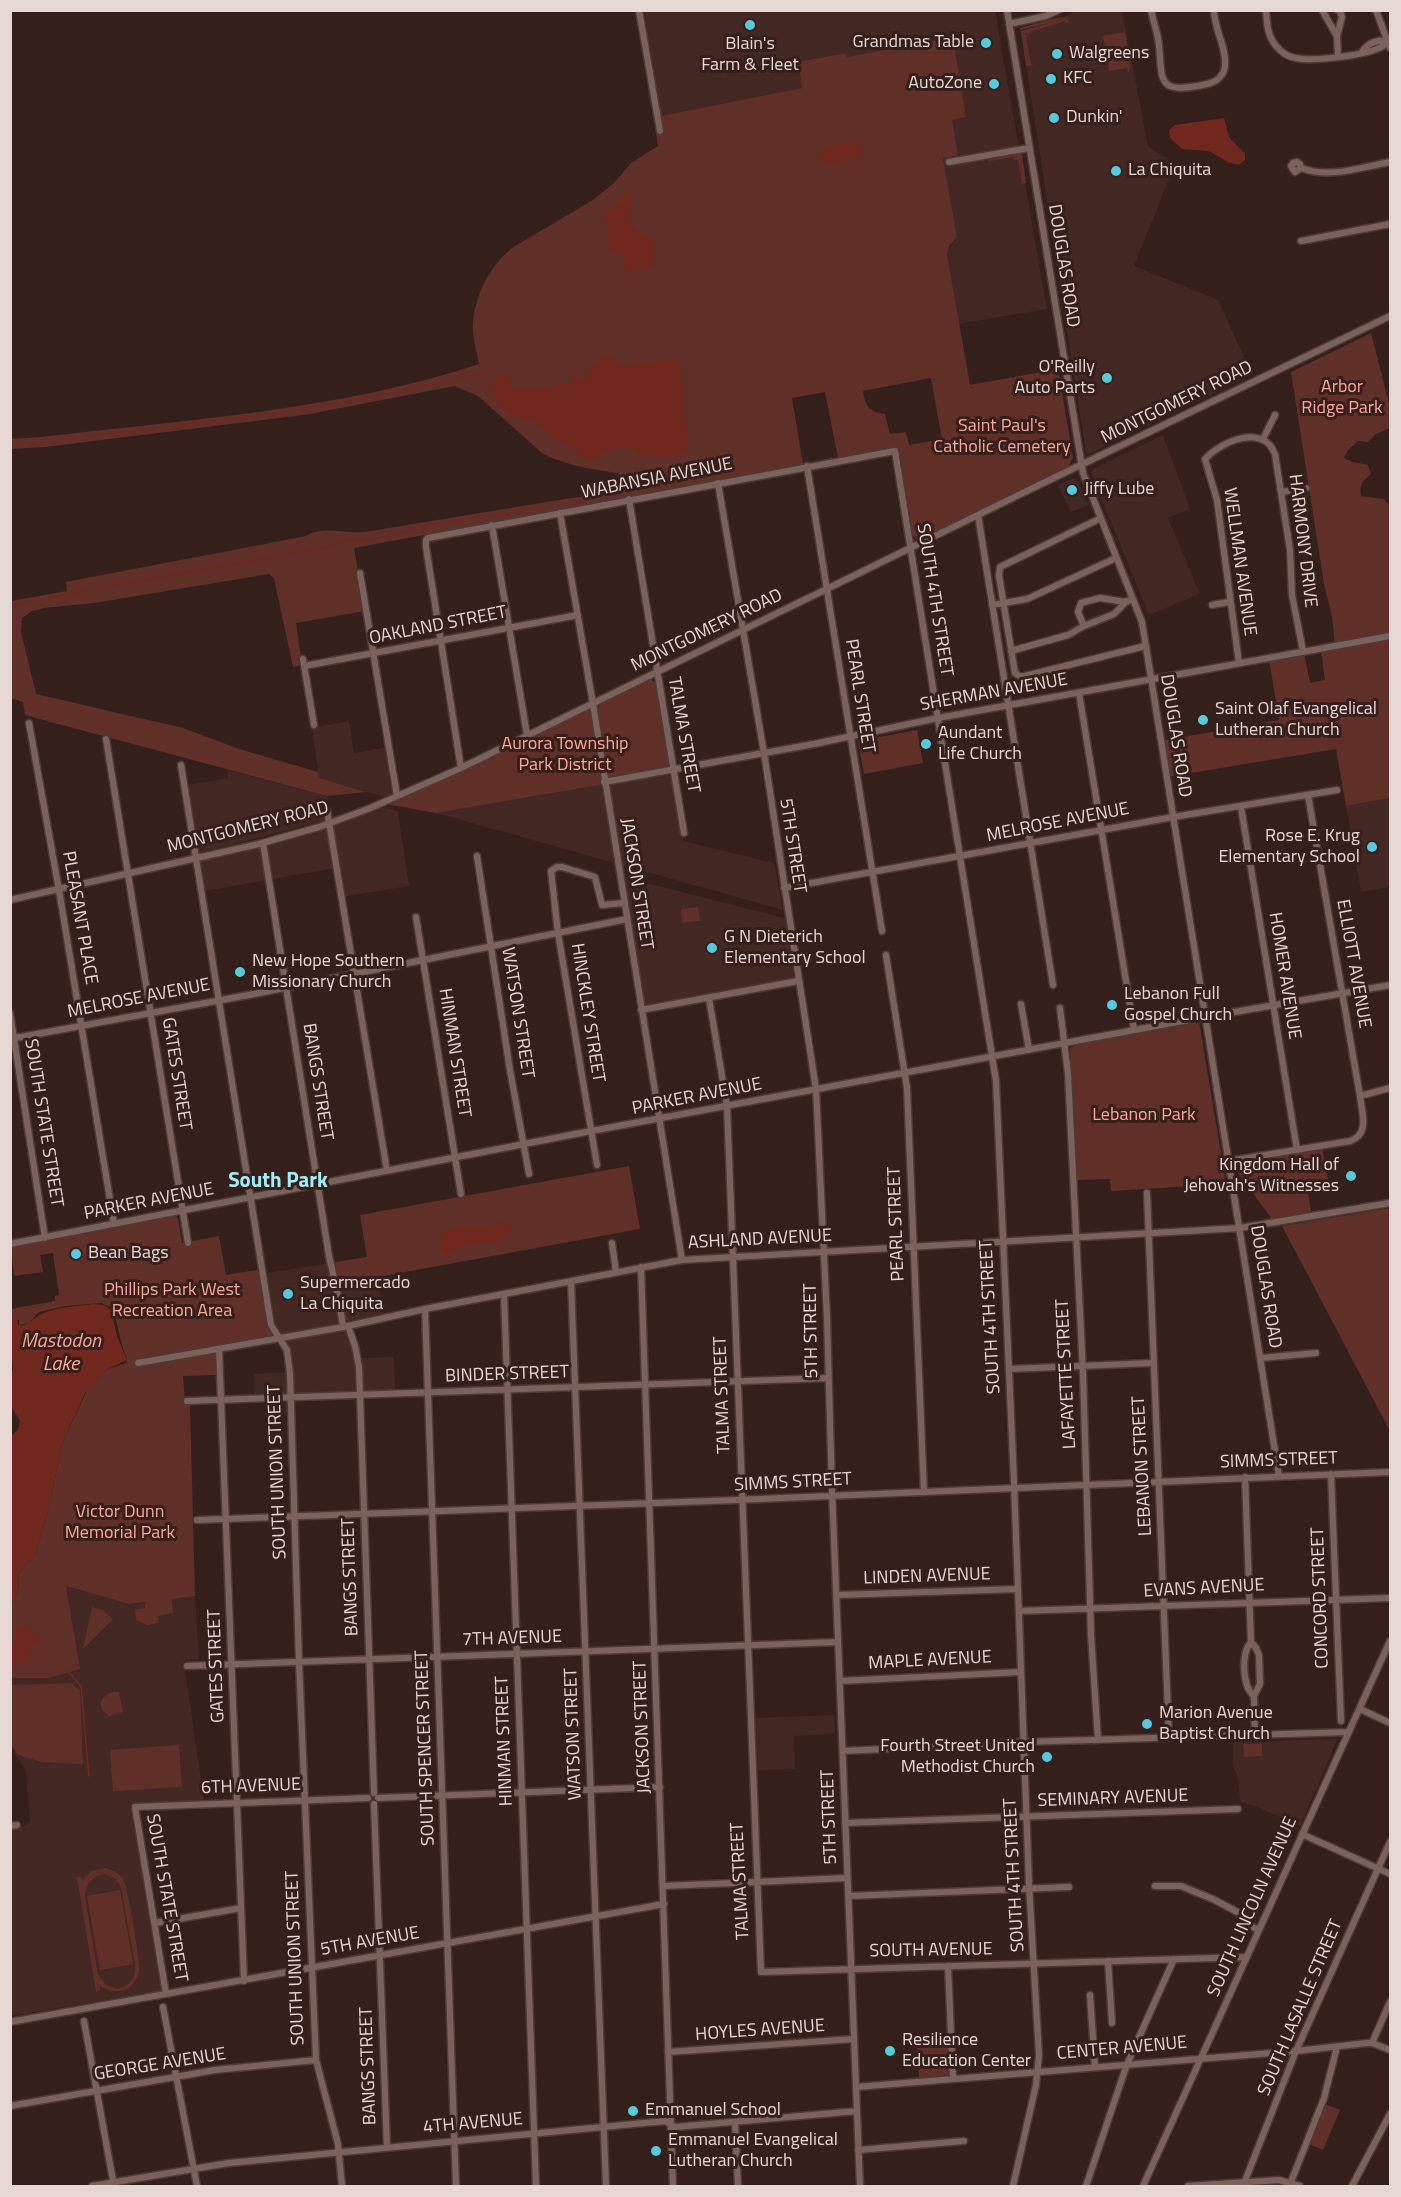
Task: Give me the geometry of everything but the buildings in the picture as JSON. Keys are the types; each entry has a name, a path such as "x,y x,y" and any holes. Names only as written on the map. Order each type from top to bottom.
{"street":[{"path":"639,10 660,131"},
{"name":"DOUGLAS ROAD","path":"1007,10 1081,466 1142,622 1279,1476"},
{"path":"1009,24 1046,16 1059,10"},
{"path":"1151,10 1158,37 1162,78 1174,88 1209,84 1218,80 1222,74 1225,66 1224,57 1214,10"},
{"path":"1266,10 1271,40 1286,54 1302,59 1338,57 1368,52 1390,43 1376,10"},
{"path":"1322,10 1336,36 1338,57"},
{"path":"1336,36 1342,17 1340,11 1337,10"},
{"path":"949,162 1029,148"},
{"path":"1301,168 1315,173 1329,173 1390,162"},
{"path":"1301,241 1390,224"},
{"name":"MONTGOMERY ROAD","path":"10,900 262,843 330,824 397,796 461,768 1390,316"},
{"path":"1263,439 1275,415"},
{"name":"WELLMAN AVENUE","path":"1239,663 1217,500 1205,459 1210,453 1239,438 1250,436 1263,439"},
{"name":"HARMONY DRIVE","path":"1263,439 1273,448 1275,454 1290,550 1292,595 1303,651"},
{"name":"WABANSIA AVENUE","path":"441,641 426,540 432,536 896,451"},
{"name":"SOUTH 4TH STREET","path":"896,451 996,1081 1039,2071 1013,2187"},
{"name":"PEARL STREET","path":"807,466 882,931"},
{"name":"5TH STREET","path":"718,483 764,753 816,1089 825,1252 832,1496 860,2187"},
{"path":"1281,492 1306,488"},
{"name":"TALMA STREET","path":"629,500 684,833"},
{"name":"JACKSON STREET","path":"560,513 682,1260"},
{"path":"978,515 1053,985"},
{"path":"1101,518 1000,567 999,576 1015,673 1021,677 1145,646"},
{"path":"492,525 527,735"},
{"path":"992,605 1034,596 1116,558"},
{"path":"360,573 397,796"},
{"path":"1084,626 1078,612 1081,603 1100,598 1126,602"},
{"path":"1011,651 1063,638 1084,626 1114,614 1132,599"},
{"path":"1212,605 1229,602"},
{"name":"OAKLAND STREET","path":"314,725 304,662 373,653 578,615"},
{"name":"SHERMAN AVENUE","path":"604,782 938,718 1390,636"},
{"path":"441,641 461,768"},
{"path":"1078,693 1134,1030"},
{"name":"PLEASANT PLACE","path":"29,723 82,1024 114,1224"},
{"name":"GATES STREET","path":"106,739 188,1243"},
{"name":"SOUTH UNION STREET","path":"181,765 271,1325 286,1350 291,1398 304,1800 316,2060 340,2152 342,2187"},
{"name":"MELROSE AVENUE","path":"784,888 1173,817 1337,790"},
{"name":"ELLIOTT AVENUE","path":"1297,1150 1350,1142 1359,1137 1364,1126 1308,795"},
{"name":"HOMER AVENUE","path":"1241,807 1297,1150"},
{"path":"327,810 387,1171"},
{"name":"BANGS STREET","path":"262,843 318,1186 346,1326 358,1356 387,2147"},
{"name":"WATSON STREET","path":"477,856 529,1174"},
{"name":"HINCKLEY STREET","path":"597,1165 558,933 550,879 551,871 562,867 595,877 602,905 624,903"},
{"name":"HINMAN STREET","path":"416,917 461,1194"},
{"name":"MELROSE AVENUE","path":"13,1039 627,919"},
{"name":"PEARL STREET","path":"886,955 907,1088 924,1492"},
{"path":"641,1010 798,981"},
{"name":"PARKER AVENUE","path":"10,1244 318,1186 591,1131 1390,985"},
{"name":"TALMA STREET","path":"709,998 727,1106 761,1972"},
{"path":"1022,1004 1029,1050"},
{"name":"LAFAYETTE STREET","path":"1060,1008 1065,1043 1082,1366 1090,1609 1098,1740"},
{"name":"SOUTH STATE STREET","path":"10,1013 45,1238"},
{"path":"1360,1096 1390,1088"},
{"path":"1229,1161 1297,1150"},
{"name":"LEBANON STREET","path":"1147,1193 1168,1738"},
{"name":"ASHLAND AVENUE","path":"138,1363 278,1339 682,1260 1240,1227 1390,1203"},
{"path":"612,1243 616,1272"},
{"name":"JACKSON STREET","path":"641,1268 673,2187"},
{"name":"WATSON STREET","path":"571,1281 606,2187"},
{"name":"HINMAN STREET","path":"504,1294 536,2187"},
{"name":"SOUTH SPENCER STREET","path":"425,1309 456,2187"},
{"path":"205,1344 207,1352"},
{"name":"GATES STREET","path":"219,1349 244,1981"},
{"path":"1261,1358 1316,1353"},
{"path":"1009,1369 1152,1363"},
{"name":"BINDER STREET","path":"187,1401 828,1378"},
{"name":"SIMMS STREET","path":"197,1520 650,1504 1390,1472"},
{"name":"CONCORD STREET","path":"1331,1474 1341,1722"},
{"path":"1245,1478 1251,1642 1259,1655 1260,1684 1254,1695 1255,1734"},
{"name":"LINDEN AVENUE","path":"837,1595 1018,1589"},
{"name":"EVANS AVENUE","path":"1019,1611 1390,1598"},
{"name":"SOUTH LINCOLN AVENUE","path":"1143,2187 1390,1641"},
{"name":"7TH AVENUE","path":"187,1665 838,1642"},
{"path":"1251,1642 1245,1654 1246,1685 1254,1695"},
{"name":"MAPLE AVENUE","path":"840,1680 1021,1672"},
{"path":"1360,1709 1390,1723"},
{"path":"843,1750 1349,1732"},
{"name":"6TH AVENUE","path":"135,1807 660,1787"},
{"name":"SOUTH STATE STREET","path":"135,1807 166,1994"},
{"name":"SEMINARY AVENUE","path":"845,1823 1238,1809"},
{"path":"1302,1834 1390,1874"},
{"name":"SOUTH LASALLE STREET","path":"1244,2185 1296,2051 1390,1842"},
{"path":"664,1886 847,1878"},
{"path":"1155,1886 1180,1886 1215,1900 1239,1914 1245,1924 1259,1930"},
{"path":"848,1896 1069,1887"},
{"name":"5TH AVENUE","path":"10,2022 664,1904"},
{"path":"155,1923 241,1908"},
{"name":"SOUTH AVENUE","path":"761,1972 1247,1958"},
{"path":"1086,2187 1127,2064 1174,1959"},
{"path":"1108,1961 1112,2023"},
{"path":"948,1966 952,2079"},
{"path":"1090,1995 1095,2067"},
{"path":"1372,2043 1390,2002"},
{"name":"SOUTH STATE STREET","path":"163,2007 197,2187"},
{"path":"84,2021 114,2185"},
{"name":"HOYLES AVENUE","path":"668,2052 853,2039"},
{"name":"CENTER AVENUE","path":"856,2087 1372,2043 1390,2050"},
{"path":"1291,2182 1324,2098 1337,2047"},
{"name":"GEORGE AVENUE","path":"10,2106 215,2070 316,2060"},
{"name":"4TH AVENUE","path":"92,2187 114,2185 229,2163 387,2147 664,2121 675,2127 856,2111"},
{"path":"1352,2187 1390,2114"},
{"path":"735,2122 738,2187"},
{"path":"858,2150 964,2141"},
{"path":"1188,2187 1244,2185 1279,2180 1291,2182 1300,2187"}],"shaded area":[{"path":"644,11 995,11 1047,309 958,324 947,255 947,251 957,237 943,158 952,120 966,117 846,58 845,53 798,62 803,88 661,116"},
{"path":"1076,11 1122,11 1148,146 1175,164 1134,266 1218,300 1252,375 1089,454 1086,452 1021,32 1044,26"},
{"path":"1163,435 1190,509 1168,518 1200,594 1149,615 1091,473 1093,469"},
{"path":"1073,478 1078,481 1088,505 1071,512 1058,485"},
{"path":"349,721 354,753 388,747 395,792 384,797 319,778 312,728"},
{"path":"227,770 327,796 331,819 198,853 187,785 228,778"},
{"path":"671,772 683,841 774,863 783,910 436,813"},
{"name":"Rose E. Krug Elementary School","path":"1390,798 1390,887 1361,892 1346,806"},
{"path":"383,806 398,812 409,886 341,897 335,868 205,891 199,860 338,825"},
{"name":"G N Dieterich Elementary School","path":"623,877 785,918 794,978 644,1007"},
{"path":"330,1263 334,1284 377,1277 384,1314 348,1321 361,1358 394,1357 395,1391 255,1396 254,1374 293,1372 288,1345 276,1328 267,1273"},
{"path":"66,1586 129,1604 195,1596 199,1659 184,1661 204,1801 133,1804 164,1990 11,2016 11,1828 23,1827 30,1822 26,1770 11,1749 11,1678 49,1678"},
{"path":"834,1715 835,1734 794,1736 795,1769 758,1770 756,1718"},
{"path":"1337,1740 1300,1826 1255,1806 1240,1802 1238,1778 1233,1766 1233,1742"}],"green space":[{"path":"1063,17 1057,21 1065,17 1070,22 1065,21 1030,32 1030,35 1025,32 1026,36 1029,36 1026,37 1031,64 1034,65 1026,66 1021,31 1053,22 1021,30 1019,28"},
{"path":"1125,32 1129,71 1127,68 1109,71 1103,36"},
{"name":"Saint Paul's Catholic Cemetery","path":"953,38 966,117 952,120 958,155 943,158 957,237 949,246 947,255 970,385 1058,369 1073,457 1068,468 918,540 911,531 897,448 838,458 825,392 792,398 803,465 354,548 365,611 296,623 302,665 293,667 274,578 269,574 94,603 44,608 32,611 22,618 21,632 36,694 183,728 239,749 318,772 319,778 366,792 327,796 25,715 23,702 11,698 11,601 67,591 66,582 306,536 320,531 365,532 571,498 609,495 621,491 618,473 569,464 542,453 478,396 455,386 304,415 45,447 11,449 11,439 206,419 318,403 426,380 479,364 473,332 475,308 483,285 496,265 512,248 593,200 615,182 631,163 658,146 656,133 664,131 661,116 802,88 798,62 845,53 847,57","holes":["931,378 942,439 909,445 906,432 890,434 885,414 875,412 869,407 863,391"]},
{"path":"1022,154 1026,183 1018,185 1022,183 1018,160 1014,160 1013,157 990,161 990,164 988,160"},
{"name":"Arbor Ridge Park","path":"1371,333 1390,407 1390,428 1376,434 1368,442 1358,441 1348,450 1344,458 1368,465 1371,474 1362,484 1361,496 1383,499 1390,505 1390,635 1335,644 1291,372"},
{"path":"1390,639 1390,798 1346,806 1336,749 1167,777 1161,741 1279,720 1269,659 1304,653 1310,683 1325,680 1321,651"},
{"path":"649,679 657,686 669,765 665,768 609,777 597,710 602,702"},
{"name":"Aurora Township Park District","path":"593,704 605,784 436,813 381,803"},
{"path":"917,730 923,763 864,774 858,741"},
{"path":"698,907 700,921 682,922 681,909"},
{"name":"Lebanon Park","path":"1199,1021 1226,1184 1111,1191 1110,1179 1077,1180 1070,1048"},
{"path":"1322,1146 1330,1189 1308,1193 1312,1216 1274,1222 1229,1161"},
{"path":"629,1166 640,1229 334,1285 330,1263 367,1257 360,1215"},
{"path":"1390,1208 1390,1431 1282,1226"},
{"path":"175,1213 182,1243 219,1236 226,1275 257,1270 262,1272 271,1325 278,1339 215,1352 217,1375 183,1376 185,1404 190,1404 195,1596 172,1599 173,1613 158,1616 159,1623 147,1625 136,1620 135,1609 145,1608 146,1602 129,1604 66,1586 80,1669 49,1678 11,1678 11,1604 18,1590 18,1574 35,1555 49,1508 62,1444 88,1388 108,1369 126,1363 127,1358 111,1307 101,1303 65,1306 39,1312 29,1323 19,1325 19,1320 11,1319 11,1309 55,1301 55,1296 59,1295 53,1253 40,1255 43,1272 14,1276 11,1245"},
{"path":"92,1607 102,1610 113,1619 83,1649"},
{"path":"71,1683 80,1691 83,1764 42,1762 18,1755 11,1744 11,1685"},
{"path":"112,1692 119,1692 123,1712 109,1716 102,1710 101,1701"},
{"path":"1243,1744 1262,1744 1262,1756 1244,1757"},
{"path":"179,1745 182,1787 113,1791 110,1750"},
{"path":"105,1868 113,1871 122,1878 126,1887 139,1972 133,1984 123,1990 111,1991 100,1985 100,1991 96,1992 77,1877 81,1877 82,1880 92,1871","holes":["105,1874 116,1879 121,1887 135,1966 131,1981 118,1989 106,1985 98,1975 85,1896 88,1884 93,1878"]},
{"path":"120,1890 133,1964 100,1970 87,1896"},
{"path":"948,2038 949,2075 919,2078 917,2041"},
{"path":"1325,2104 1340,2110 1323,2150 1309,2144"}],"water":[{"path":"1224,118 1229,137 1245,154 1245,160 1239,165 1228,162 1209,151 1182,149 1170,138 1169,130 1175,125"},
{"path":"857,142 862,155 860,158 831,163 823,162 821,151 823,147"},
{"path":"627,189 630,190 631,199 630,223 633,228 650,237 654,245 654,264 644,272 627,271 623,257 612,250 607,243 609,228 605,214 623,200 622,196 627,194"},
{"path":"608,355 625,366 673,358 680,363 683,379 682,408 689,447 675,459 668,455 658,458 656,455 641,457 635,450 625,446 609,450 590,461 580,456 577,450 558,441 535,422 510,415 492,392 494,380 500,375 505,375 512,386 518,389 554,388 555,383 571,384 574,377 587,381 589,368 601,357"},
{"path":"503,1222 510,1228 499,1240 465,1245 449,1255 442,1251 441,1243 444,1235 453,1228 489,1226"},
{"name":"Mastodon Lake","path":"93,1304 104,1305 111,1310 117,1336 127,1360 108,1369 85,1393 62,1444 49,1508 35,1555 18,1574 18,1590 11,1604 11,1436 18,1430 20,1421 11,1406 13,1369 11,1318 17,1319 18,1325 22,1325 49,1311"},
{"path":"25,1624 42,1644 31,1646 25,1661 11,1669 11,1648 16,1640 15,1631"}],"waterway":[{"path":"10,444 28,444 261,415 371,397 485,372"},
{"path":"10,605 333,546 351,539 361,541 424,526 520,512"},
{"path":"59,1662 81,1686 89,1776"}],"place":[{"name":"Blain's Farm & Fleet","path":"750,25"},
{"name":"Grandmas Table","path":"986,43"},
{"name":"Walgreens","path":"1057,54"},
{"name":"KFC","path":"1051,79"},
{"name":"AutoZone","path":"994,84"},
{"name":"Dunkin'","path":"1054,118"},
{"name":"La Chiquita","path":"1116,171"},
{"name":"O'Reilly Auto Parts","path":"1107,378"},
{"name":"Jiffy Lube","path":"1072,490"},
{"name":"Saint Olaf Evangelical Lutheran Church","path":"1203,720"},
{"name":"Aundant Life Church","path":"926,744"},
{"name":"Rose E. Krug Elementary School","path":"1372,847"},
{"name":"G N Dieterich Elementary School","path":"712,948"},
{"name":"New Hope Southern Missionary Church","path":"240,972"},
{"name":"Lebanon Full Gospel Church","path":"1112,1005"},
{"name":"Kingdom Hall of Jehovah's Witnesses","path":"1351,1176"},
{"name":"Bean Bags","path":"76,1254"},
{"name":"Supermercado La Chiquita","path":"288,1294"},
{"name":"Marion Avenue Baptist Church","path":"1147,1724"},
{"name":"Fourth Street United Methodist Church","path":"1047,1757"},
{"name":"Resilience Education Center","path":"890,2051"},
{"name":"Emmanuel School","path":"633,2111"},
{"name":"Emmanuel Evangelical Lutheran Church","path":"656,2151"}],"district":[{"name":"South Park","path":"278,1182"}],"park label":[{"name":"Phillips Park West Recreation Area","path":"172,1301"},
{"name":"Victor Dunn Memorial Park","path":"120,1523"}]}
